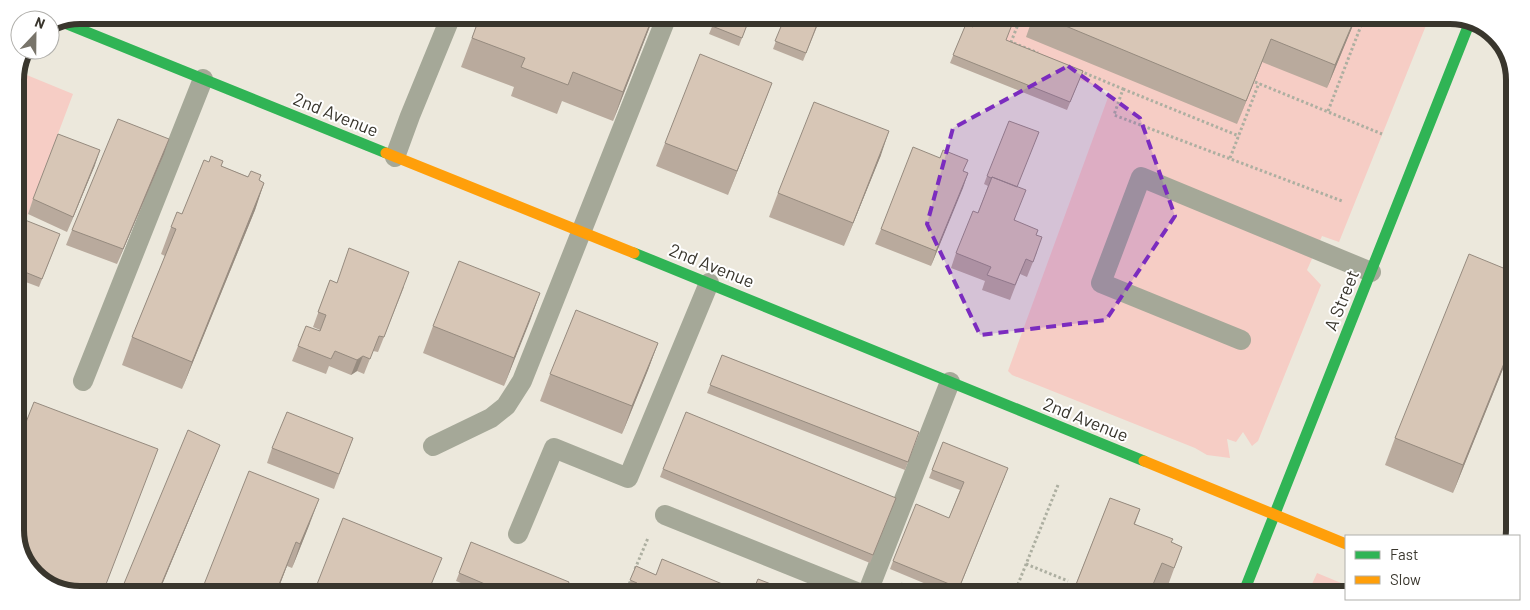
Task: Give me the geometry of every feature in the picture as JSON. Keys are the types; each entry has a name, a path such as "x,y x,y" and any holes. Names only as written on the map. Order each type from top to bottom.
{"street":[{"name":"2nd Avenue","path":"69,25 710,283 1345,544"},
{"name":"A Street","path":"1246,586 1468,27"}],"lane":[{"path":"395,157 448,24"},
{"path":"433,446 492,418 506,406 522,381 663,24"},
{"path":"83,380 203,79"},
{"path":"1240,340 1101,283 1141,178 1371,272"},
{"path":"518,534 554,448 628,478 710,283"},
{"path":"870,586 950,382"},
{"path":"665,515 839,586"}],"path":[{"path":"1018,24 1010,42 1045,56"},
{"path":"1328,111 1362,24"},
{"path":"1080,71 1239,136"},
{"path":"1230,158 1257,83 1382,134"},
{"path":"1123,89 1114,115 1342,201"},
{"path":"1017,586 1058,486"},
{"path":"1026,564 1068,581"},
{"path":"895,581 907,586"}],"highlighted area":[{"path":"1068,66 1140,118 1175,216 1106,320 980,335 927,224 953,128"}],"shaded area":[{"path":"987,24 1427,24 1339,242 1322,236 1307,270 1321,285 1258,441 1252,446 1243,432 1236,442 1227,439 1230,458 1207,455 1195,448 1012,375 1008,371 1110,92 1003,48"},
{"path":"25,74 73,94 24,224"},
{"path":"1317,573 1345,585 1345,586 1311,586"}],"building":[{"path":"477,24 650,24 623,92 573,72 568,85 521,67 525,58 472,38"},
{"path":"713,24 747,24 742,38 712,26"},
{"path":"782,24 817,24 806,53 775,41"},
{"path":"966,24 973,27 974,24 1012,24 1006,40 1083,71 1070,102 953,55"},
{"path":"1061,24 1352,24 1335,65 1271,39 1246,101"},
{"path":"700,54 772,83 737,171 665,143"},
{"path":"814,102 889,131 853,223 778,193"},
{"path":"118,119 169,139 123,249 72,230"},
{"path":"1009,121 1039,132 1017,187 987,176"},
{"path":"58,134 100,150 73,217 33,199"},
{"path":"913,147 940,158 943,150 968,160 963,171 968,173 936,251 881,229"},
{"path":"211,156 223,161 221,166 248,177 251,171 261,175 259,180 264,183 192,362 132,337 176,229 171,227 177,212 182,214 204,160 209,162"},
{"path":"992,177 1026,190 1014,220 1038,230 1036,235 1042,237 1033,262 1026,259 1015,285 987,275 991,267 956,253 973,211 978,213"},
{"path":"24,220 60,234 42,279 24,272"},
{"path":"349,248 409,272 384,337 379,336 370,359 363,356 357,360 335,351 331,359 298,346 306,326 320,331 326,315 318,312 330,280 337,283"},
{"path":"1469,254 1506,269 1506,358 1463,465 1395,438"},
{"path":"459,261 540,293 514,358 433,326"},
{"path":"576,310 658,343 632,406 550,374"},
{"path":"722,355 919,432 908,462 710,385"},
{"path":"34,402 158,449 105,586 80,586 62,583 40,570 31,558 24,534 24,427"},
{"path":"287,412 353,438 339,474 272,448"},
{"path":"686,412 896,498 873,555 663,469"},
{"path":"188,430 220,445 161,586 123,586"},
{"path":"943,442 1008,468 960,586 954,586 893,561 916,504 949,518 964,482 932,470"},
{"path":"249,471 319,499 300,544 296,542 278,586 203,586"},
{"path":"1110,498 1140,509 1134,524 1173,539 1171,542 1182,547 1174,568 1162,563 1152,586 1075,586"},
{"path":"343,518 442,558 430,586 316,586"},
{"path":"471,542 569,582 568,586 490,586 459,573"},
{"path":"662,559 727,586 636,586 637,583 630,580 636,566 656,575"},
{"path":"758,579 776,586 755,586"}],"traffic: fast":[{"path":"69,25 386,153"},
{"path":"1246,586 1468,27"},
{"path":"634,253 1144,461"}],"traffic: slow":[{"path":"386,153 634,253"},
{"path":"1144,461 1345,544"}]}
